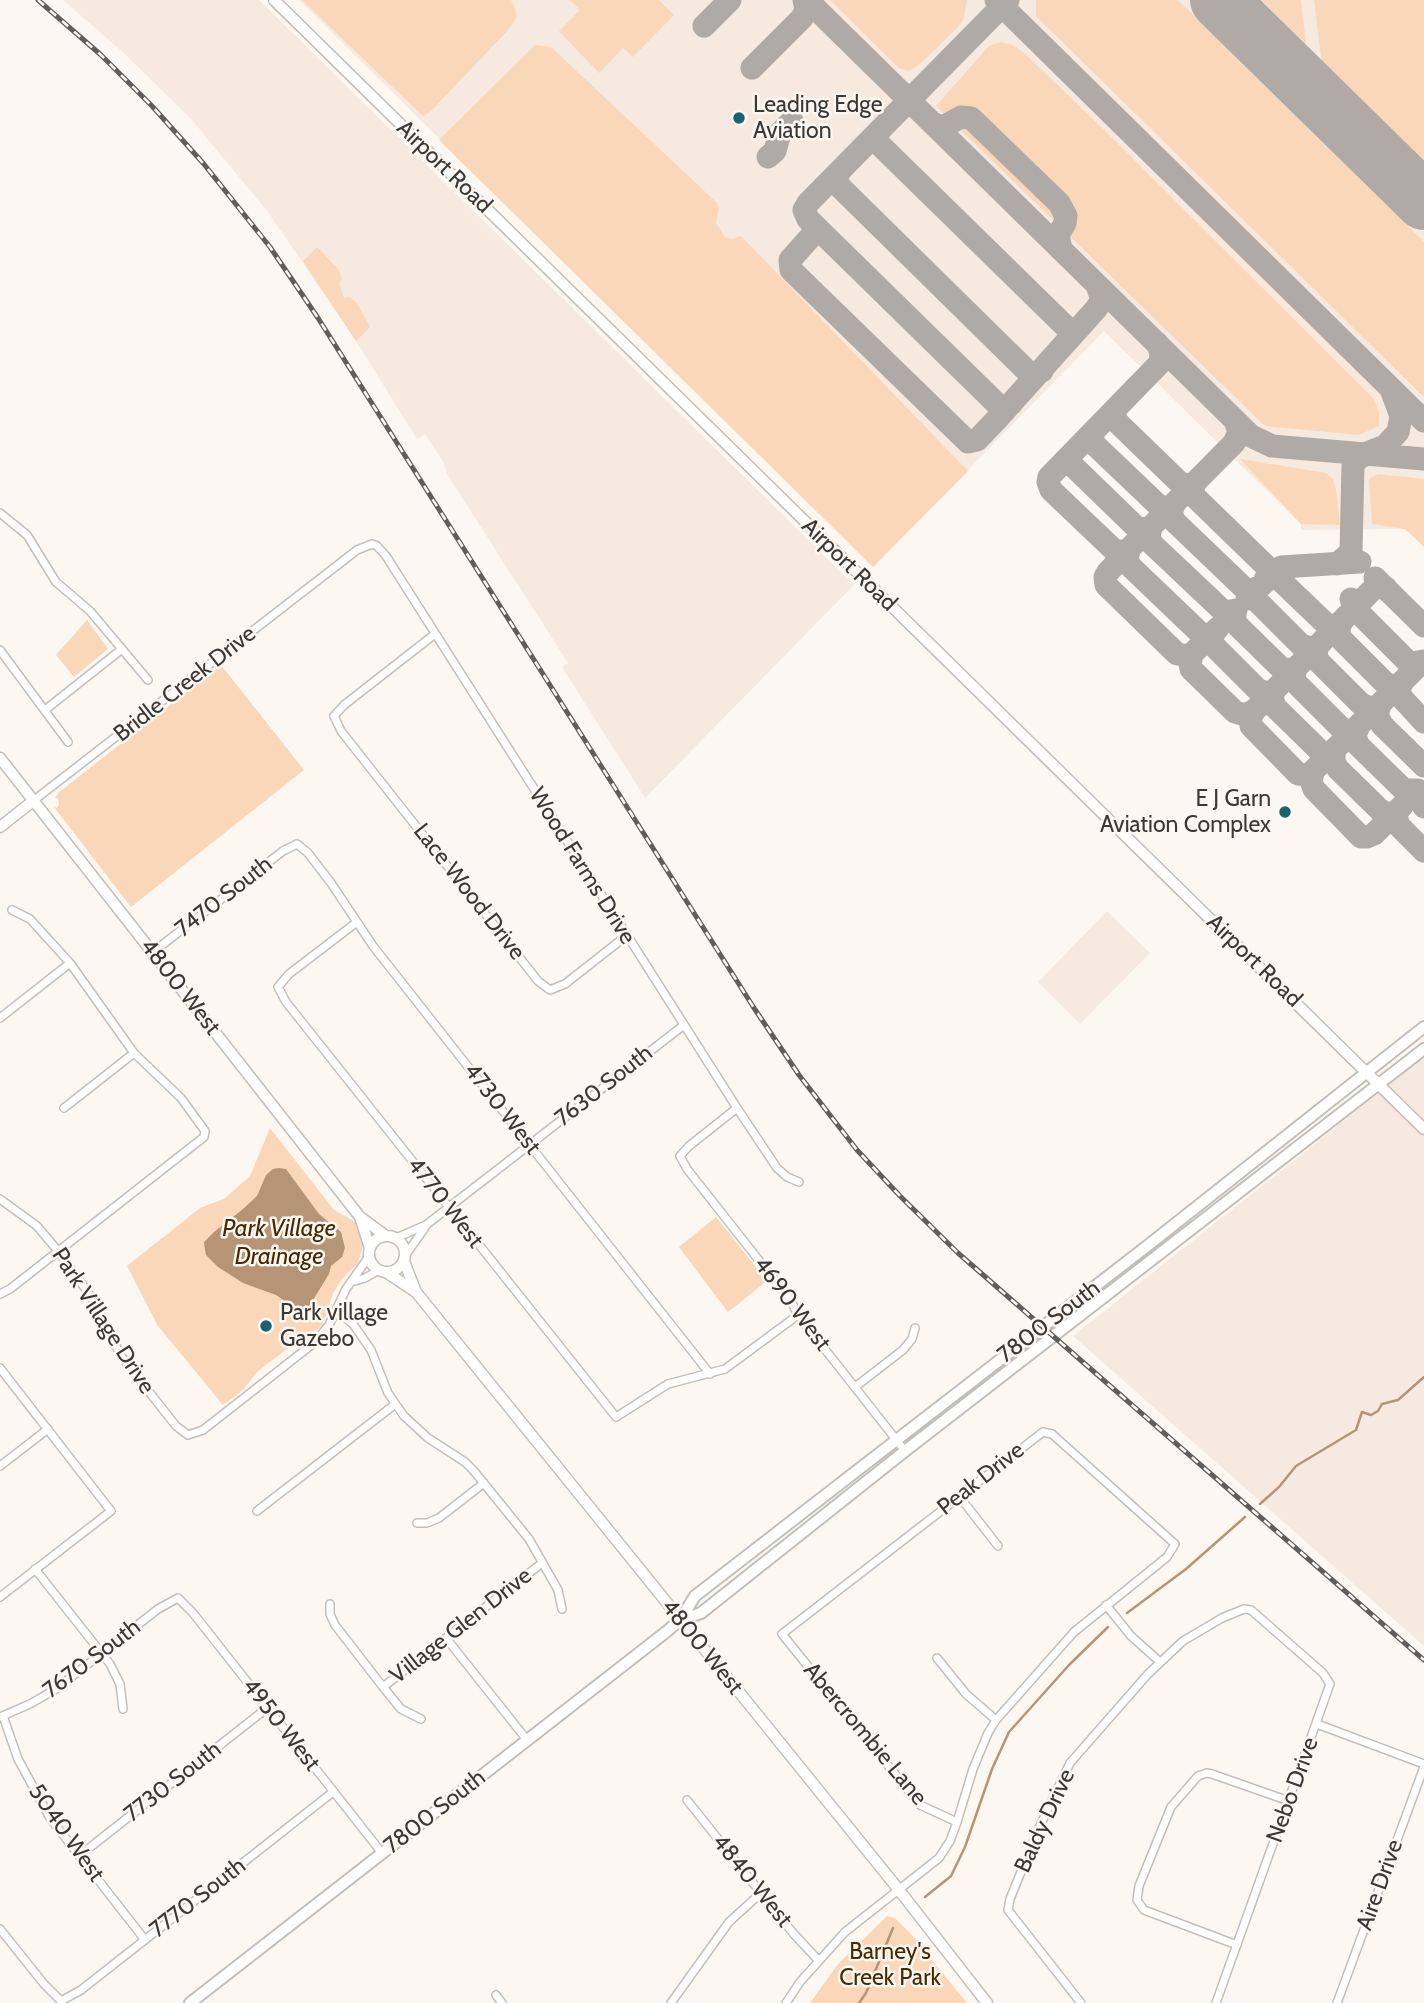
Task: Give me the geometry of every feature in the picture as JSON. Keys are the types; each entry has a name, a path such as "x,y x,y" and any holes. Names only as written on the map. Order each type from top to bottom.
{"main road":[{"name":"7800 South","path":"680,1620 695,1596 1151,1244 1424,1027"},
{"name":"7800 South","path":"190,2003 680,1620 701,1613 905,1451 1424,1049"}],"street":[{"name":"Airport Road","path":"274,0 1424,1129"},
{"path":"0,513 27,536 56,582 90,611 148,680"},
{"name":"Wood Farms Drive","path":"372,544 382,550 626,936 777,1168 787,1177 799,1182"},
{"name":"Bridle Creek Drive","path":"0,827 357,550 372,544"},
{"name":"Lace Wood Drive","path":"435,634 344,705 334,716 341,731 538,981 551,990 565,984 626,936"},
{"path":"45,710 122,649"},
{"path":"0,650 68,742"},
{"name":"4800 West","path":"0,758 360,1217 404,1246 405,1259 416,1292"},
{"name":"7470 South","path":"153,952 283,851 297,844"},
{"name":"4730 West","path":"297,844 308,853 356,922 710,1374"},
{"path":"0,1294 204,1137 203,1126 181,1098 134,1053 70,963 30,919 12,910"},
{"name":"4770 West","path":"356,922 289,974 278,987 293,1011 616,1418 668,1384 710,1374"},
{"path":"0,1018 70,963"},
{"name":"7630 South","path":"391,1237 426,1225 684,1026"},
{"path":"64,1108 134,1053"},
{"name":"4690 West","path":"737,1108 680,1156 687,1169 791,1301 798,1315 905,1451"},
{"name":"Park Village Drive","path":"0,1199 37,1226 58,1251 92,1298 121,1356 176,1426 188,1435 203,1430 314,1343 329,1325 370,1252"},
{"name":"4800 West","path":"360,1217 372,1263 416,1292 899,1890 987,2003"},
{"name":"7630 South","path":"405,1259 426,1225"},
{"path":"370,1252 377,1240 391,1237"},
{"path":"351,1282 382,1271 398,1269 405,1259"},
{"name":"Village Glen Drive","path":"337,1310 353,1324 371,1350 394,1405 414,1427 465,1462 529,1539 542,1563 383,1687"},
{"path":"710,1374 734,1363 798,1315"},
{"path":"855,1387 903,1350 912,1339 915,1328"},
{"path":"0,1368 111,1511 0,1597"},
{"path":"257,1511 394,1405"},
{"path":"0,1466 48,1429"},
{"name":"Peak Drive","path":"782,1634 1043,1432 1052,1434 1175,1544 1167,1557 1106,1605"},
{"path":"416,1523 427,1524 439,1518 484,1483"},
{"path":"959,1496 998,1546"},
{"path":"542,1563 558,1590 562,1609"},
{"path":"35,1569 116,1674 123,1709"},
{"name":"7670 South","path":"1,1716 42,1698 158,1609 178,1598"},
{"name":"4950 West","path":"178,1598 193,1613 382,1853"},
{"path":"330,1604 330,1614 335,1625 383,1687 401,1709 421,1719"},
{"path":"786,2003 845,1932 945,1851 982,1745 996,1720 1073,1632 1106,1605 1131,1636 1160,1662"},
{"name":"Baldy Drive","path":"1081,2003 1011,1916 1008,1910 1010,1899 1070,1763 1160,1662 1184,1641 1244,1608"},
{"name":"Nebo Drive","path":"1216,2003 1330,1684 1251,1610 1244,1608"},
{"name":"Abercrombie Lane","path":"782,1634 920,1805 957,1822"},
{"path":"446,1638 527,1740"},
{"path":"937,1658 966,1694 996,1720"},
{"name":"7730 South","path":"79,1856 267,1708"},
{"name":"5040 West","path":"1,1716 18,1759 50,1818 145,1940"},
{"path":"1317,1724 1424,1766"},
{"name":"Aire Drive","path":"1337,2003 1424,1766"},
{"path":"1237,1945 1144,1910 1137,1900 1139,1886 1171,1807 1198,1776 1212,1774 1289,1801"},
{"name":"7770 South","path":"0,1929 61,2001 81,1990 333,1792"},
{"name":"4840 West","path":"687,1800 793,1933 819,1961"},
{"path":"671,2003 729,1922 761,1893"},
{"path":"496,1996 502,2003"}],"shaded area":[{"path":"63,0 259,0 854,585 645,798 562,667 568,663 447,474 444,463 425,434 417,439 356,341 268,212 192,120 124,53"},
{"path":"299,0 1424,0 1424,547 1405,529 1301,530 1301,524 1104,331 873,567"},
{"path":"1107,911 1150,953 1080,1024 1038,982"},
{"path":"1424,1057 1424,1646 1073,1336"}],"green space":[{"path":"302,0 511,0 516,18 510,28 430,112 423,116"},
{"path":"570,0 659,0 674,15 633,57 623,48 599,73 559,31 580,10"},
{"path":"830,0 967,0 963,20 957,28 920,64 909,71 899,68"},
{"path":"1036,0 1178,0 1424,242 1424,397 1036,16"},
{"path":"1261,0 1301,0 1306,44 1291,30"},
{"path":"1314,0 1424,0 1424,171 1323,72"},
{"path":"1001,42 1023,52 1374,399 1379,412 1379,426 1359,435 1265,426 936,106 989,46"},
{"path":"535,45 551,47 717,203 719,209 716,223 725,237 732,239 741,236 968,471 873,567 439,140"},
{"path":"317,247 338,269 344,298 349,297 356,302 370,327 356,341 303,261"},
{"path":"1240,459 1326,473 1333,479 1336,490 1340,525 1301,524"},
{"path":"1378,474 1424,479 1424,547 1405,529 1372,524 1369,479"},
{"path":"87,620 108,649 74,677 56,655"},
{"path":"221,665 304,770 131,907 54,807 59,805 58,798 55,798"},
{"path":"270,1128 334,1210 354,1221 364,1242 358,1263 333,1293 323,1324 308,1339 292,1345 257,1372 244,1389 223,1405 158,1326 127,1266 200,1208 224,1199 250,1176"},
{"path":"716,1217 767,1281 728,1312 679,1247"},
{"name":"Barney's Creek Park","path":"887,1916 895,1918 910,1933 967,2003 810,2003 838,1964"}],"water":[{"name":"Park Village Drainage","path":"279,1168 286,1169 319,1214 341,1232 345,1248 342,1257 331,1266 308,1308 292,1306 276,1295 243,1283 218,1267 206,1255 204,1242 257,1196 266,1175"}],"waterway":[{"path":"1260,1504 1279,1487 1296,1466 1356,1430 1362,1412 1371,1415 1378,1411 1382,1404 1398,1400 1424,1377"},
{"path":"1127,1613 1186,1569 1245,1517"},
{"path":"925,1897 951,1876 965,1847 992,1769 1009,1732 1069,1665 1108,1627"},
{"path":"859,2003 866,1993 893,1928"}],"taxiway":[{"path":"704,26 730,0"},
{"path":"752,68 802,18 806,10 804,0"},
{"path":"807,0 1251,436 1272,446 1424,459"},
{"path":"996,0 1424,421"},
{"path":"1008,0 804,210 808,219 998,405 1005,407 1011,404"},
{"path":"932,123 943,127 961,117 971,118 1059,203 1066,216 1058,235 1061,249"},
{"path":"768,157 775,151 780,133 792,121"},
{"path":"879,132 877,139 880,145 1067,328 1074,330 1081,326"},
{"path":"840,171 836,179 840,187 1027,371 1034,374 1042,371"},
{"path":"812,223 815,227 814,233 790,260 791,270 968,442 977,440 1096,309 1102,300 1097,285"},
{"path":"1157,343 1161,353 1160,363 1049,477 1051,490 1114,550 1126,552 1234,443 1239,432 1235,420"},
{"path":"1367,453 1385,446 1398,432 1401,416 1392,392"},
{"path":"1117,408 1114,414 1117,422 1180,483 1194,483 1195,497 1266,566 1268,573 1265,580"},
{"path":"1094,431 1092,438 1095,445 1159,506 1167,508 1174,505 1171,512 1174,521 1244,588 1257,588 1258,602 1301,645 1310,648 1318,646 1318,661 1360,703 1369,708 1380,705"},
{"path":"1072,454 1070,461 1073,466 1138,529 1151,528 1151,543 1221,609 1228,612 1236,610 1234,619 1238,626 1280,667 1287,670 1296,668 1296,683 1341,728 1349,731 1358,728 1355,735 1358,745 1404,790 1418,790 1417,797 1424,807"},
{"path":"1337,564 1351,552 1353,465 1359,457 1368,454"},
{"path":"1129,550 1127,560 1131,567 1199,632 1206,635 1214,633 1214,646 1257,689 1266,693 1274,691 1272,700 1276,708 1320,751 1334,752 1334,762 1338,769 1382,812 1396,812 1398,825 1424,851"},
{"path":"1129,550 1108,572 1105,577 1106,585 1177,654 1190,656 1218,628"},
{"path":"1247,599 1281,567 1360,562"},
{"path":"1265,580 1273,577 1280,580 1326,624 1334,626 1341,623 1338,632 1342,640 1386,684 1393,686 1402,683"},
{"path":"1375,578 1424,626"},
{"path":"1386,588 1372,590 1255,710 1250,718 1251,726 1298,774 1309,775 1423,661"},
{"path":"1351,599 1356,610 1407,661 1423,661"},
{"path":"1192,655 1191,669 1235,712 1245,715 1255,710"},
{"path":"1402,683 1399,690 1401,697 1424,722"},
{"path":"1380,705 1377,714 1382,725 1424,766"},
{"path":"1313,773 1311,781 1314,789 1361,837 1374,834 1402,806"}],"runway":[{"path":"1219,0 1424,201"}],"railway":[{"path":"38,0 101,55 152,106 203,163 270,247 318,318 754,1008 799,1075 857,1150 958,1253 1424,1660"}],"place":[{"name":"Leading Edge Aviation","path":"739,118"},
{"name":"E J Garn Aviation Complex","path":"1285,812"},
{"name":"Park village Gazebo","path":"266,1326"}]}
